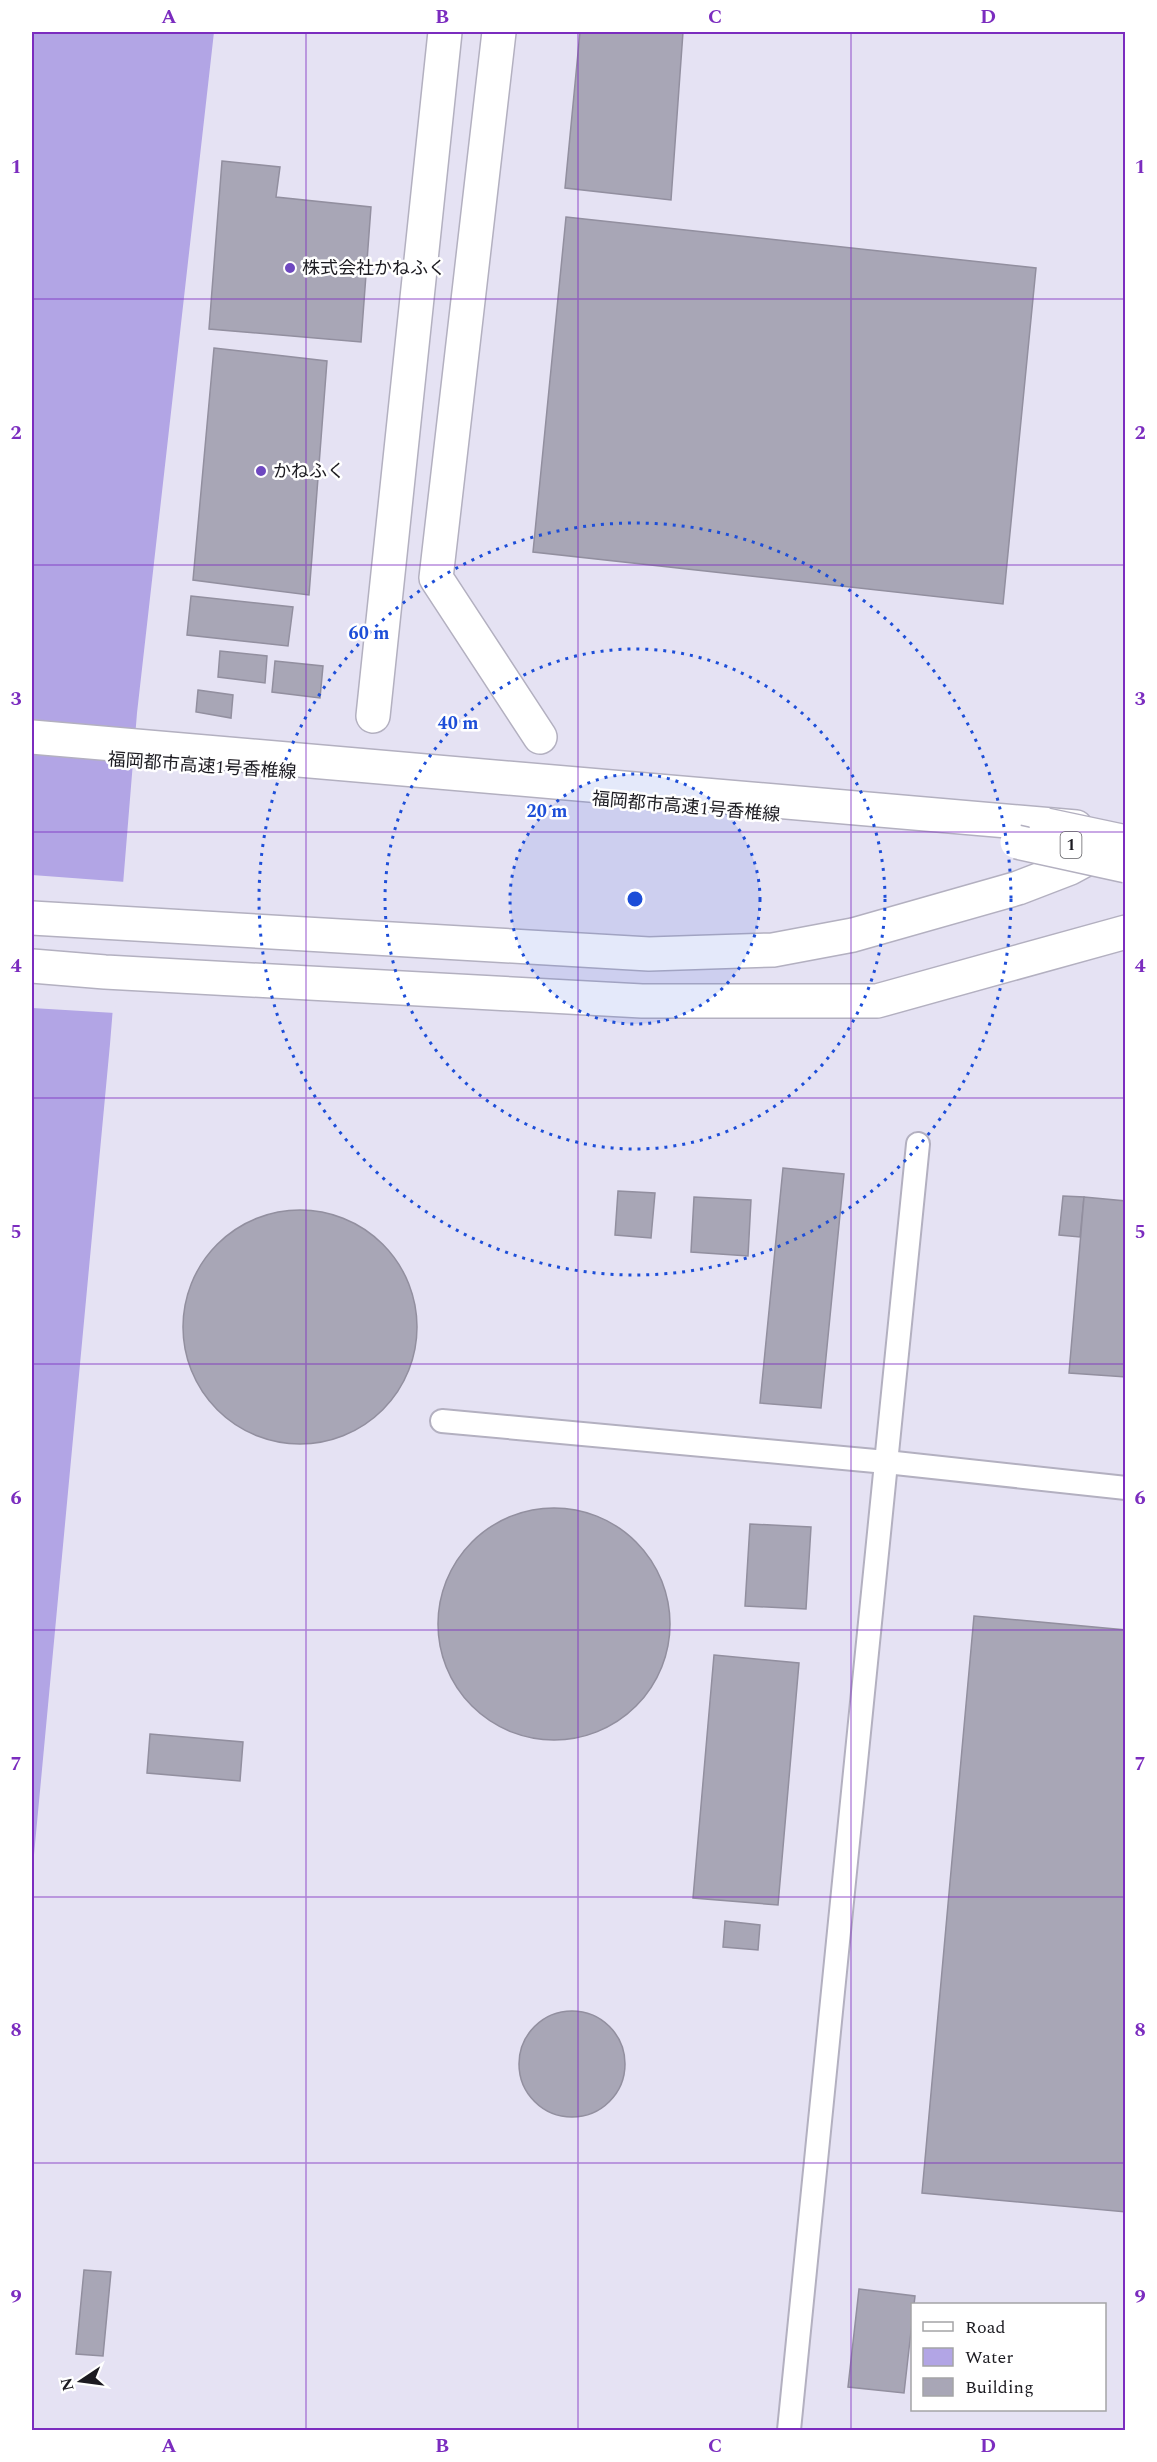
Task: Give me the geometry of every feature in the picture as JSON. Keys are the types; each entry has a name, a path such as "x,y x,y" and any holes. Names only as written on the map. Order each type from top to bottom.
{"main road":[{"path":"374,716 445,32"},
{"path":"500,32 436,578 540,737"},
{"name":"福岡都市高速1号香椎線","path":"32,737 1125,831"},
{"name":"福岡都市高速1号香椎線","path":"32,754 211,766 739,811 1017,842 1125,849"},
{"path":"1046,825 1125,842"},
{"path":"32,918 649,954 773,950 853,935 1018,888 1070,868 1125,838"},
{"path":"1017,842 1125,866"},
{"path":"32,966 117,973 642,1001 877,1001 1125,932"}],"lane":[{"path":"789,2430 918,1144"},
{"path":"442,1421 886,1462 1125,1488"}],"water":[{"path":"32,32 214,32 137,713 110,1044 32,1876"}],"pier":[{"path":"32,875 126,882 115,1013 32,1008"}],"building":[{"path":"580,32 683,32 671,200 565,188"},
{"name":"株式会社かねふく","path":"222,161 280,167 276,197 371,207 361,342 209,329"},
{"path":"566,217 1036,268 1003,604 533,552"},
{"name":"かねふく","path":"214,348 327,361 309,595 193,580"},
{"path":"191,596 293,607 288,646 187,635"},
{"path":"220,651 267,656 265,683 218,677"},
{"path":"275,661 323,666 320,698 272,692"},
{"path":"198,690 233,695 231,718 196,712"},
{"path":"783,1168 844,1174 821,1408 760,1403"},
{"path":"618,1191 655,1193 651,1238 615,1235"},
{"path":"1063,1196 1084,1197 1080,1237 1059,1235"},
{"path":"694,1197 751,1200 748,1256 691,1252"},
{"path":"1084,1197 1126,1201 1126,1377 1069,1373"},
{"path":"288,1210 312,1210 355,1223 383,1244 404,1272 415,1304 417,1327 415,1350 404,1382 383,1410 355,1431 334,1439 312,1444 288,1444 245,1431 226,1418 209,1401 196,1382 188,1361 183,1339 183,1315 196,1272 209,1253 226,1236 245,1223 266,1215"},
{"path":"554,1508 577,1510 609,1522 628,1534 644,1550 665,1590 670,1624 668,1647 656,1679 644,1698 628,1714 588,1735 554,1740 531,1738 499,1726 480,1714 464,1698 443,1658 438,1624 440,1601 452,1569 464,1550 480,1534 520,1513"},
{"path":"750,1524 811,1527 806,1609 745,1606"},
{"path":"974,1616 1126,1630 1126,2212 922,2193"},
{"path":"714,1655 799,1663 778,1905 693,1898"},
{"path":"150,1734 243,1742 240,1781 147,1773"},
{"path":"725,1921 760,1925 758,1950 723,1947"},
{"path":"572,2011 592,2015 610,2026 621,2044 625,2064 621,2084 610,2102 592,2113 572,2117 552,2113 534,2102 523,2084 519,2064 523,2044 534,2026 552,2015"},
{"path":"84,2270 111,2272 103,2356 76,2354"},
{"path":"859,2289 915,2296 914,2303 911,2303 911,2331 904,2393 848,2387"}],"place":[{"name":"株式会社かねふく","path":"290,268"},
{"name":"かねふく","path":"261,471"}]}
